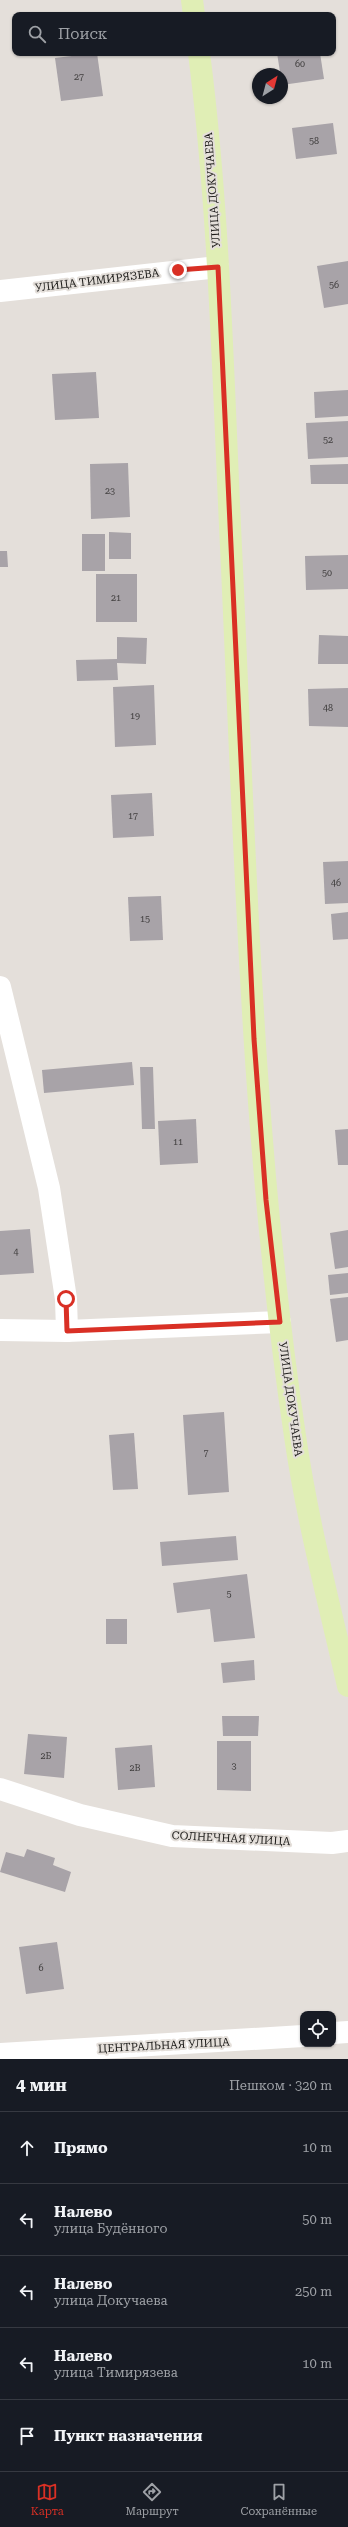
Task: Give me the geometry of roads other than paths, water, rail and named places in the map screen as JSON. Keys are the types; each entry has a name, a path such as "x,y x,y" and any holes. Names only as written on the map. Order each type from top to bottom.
{"main road":[{"path":"192,0 194,12"},
{"name":"УЛИЦА ДОКУЧАЕВА","path":"199,56 205,99 218,267 254,1039 266,1200 295,1438 314,1539 348,1686"}],"street":[{"name":"УЛИЦА ТИМИРЯЗЕВА","path":"0,291 218,267"},
{"path":"0,987 49,1188 66,1299 67,1331"},
{"path":"0,1330 67,1331 280,1322"},
{"name":"СОЛНЕЧНАЯ УЛИЦА","path":"0,1789 80,1815 172,1836 332,1843 348,1841"},
{"path":"336,2033 348,2032"},
{"name":"ЦЕНТРАЛЬНАЯ УЛИЦА","path":"0,2054 300,2036"}]}
